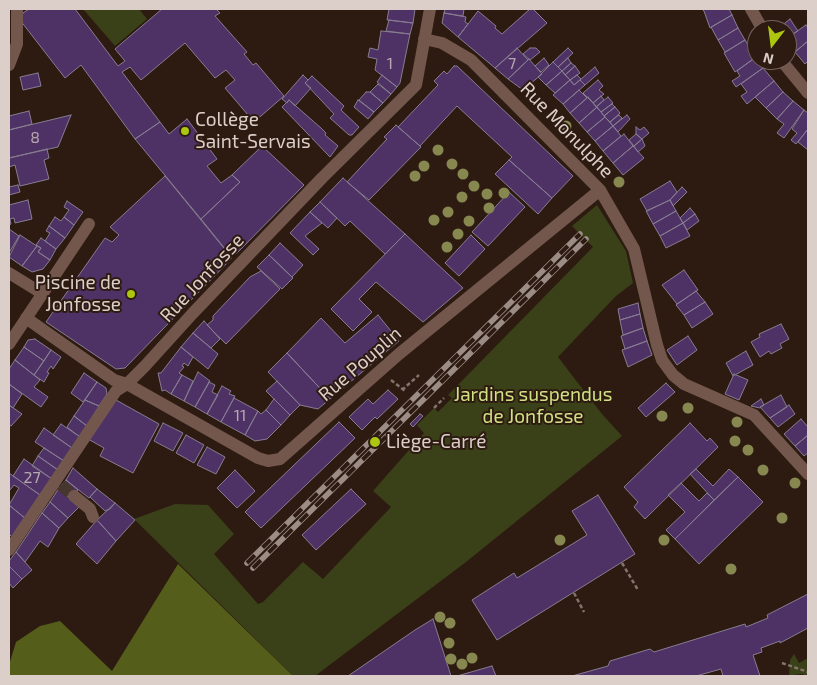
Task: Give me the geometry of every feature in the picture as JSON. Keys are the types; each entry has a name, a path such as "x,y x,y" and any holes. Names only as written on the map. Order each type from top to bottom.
{"street":[{"path":"9,65 17,44 17,9"},
{"name":"Rue Jonfosse","path":"9,550 58,483 116,391 127,384 223,274 319,175 416,85 430,9"},
{"path":"751,9 757,20"},
{"name":"Rue Monulphe","path":"424,39 442,43 471,60 600,190 634,249 657,345 662,360 672,374 684,384 754,414 808,474"},
{"path":"789,70 808,93"},
{"name":"Rue Pouplin","path":"26,318 114,380 127,384 258,458 268,461 280,459 382,370 600,190"},
{"path":"9,344 89,224"},
{"path":"9,273 43,294"},
{"path":"74,496 90,509 93,517"}],"path":[{"path":"382,370 402,390 406,391"},
{"path":"402,390 419,374"},
{"path":"434,408 444,398"},
{"path":"622,563 638,590"},
{"path":"574,593 584,612"},
{"path":"782,663 808,672"}],"green space":[{"path":"83,9 139,9 147,19 115,46"},
{"name":"Jardins suspendus de Jonfosse","path":"597,205 626,251 633,283 616,296 558,357 602,414 622,436 466,562 315,676 293,676 134,519 175,504 208,505 234,534 214,554 258,604 263,602 303,562 323,579 391,507 373,491 424,433 417,425 434,408 438,412 452,398 448,395 593,247 572,226"},
{"path":"178,564 293,676 10,676 9,665 16,642 40,626 60,621 112,671"},
{"path":"794,654 799,663 808,658 808,676 801,674 789,676 790,660"}],"building":[{"path":"29,9 75,9 118,66 125,61 115,49 162,9 216,9 220,13 215,16 247,52 244,54 253,65 256,63 284,96 254,122 225,88 235,80 226,70 215,78 185,43 141,80 130,67 122,72 160,122 135,139 81,65 65,78 20,20 23,13"},
{"path":"389,9 415,9 413,23 387,20"},
{"path":"445,9 464,9 463,16 444,13"},
{"path":"530,9 533,9 547,23 495,68 458,37 478,11 496,26 495,28 502,34"},
{"path":"702,9 729,9 732,15 710,28"},
{"path":"444,13 466,17 465,22 468,24 458,37 442,23"},
{"path":"732,15 738,28 718,40 711,27"},
{"path":"389,20 413,23 410,34 386,31"},
{"path":"806,25 808,28 808,41 797,50 797,31"},
{"path":"738,28 745,40 725,52 718,40"},
{"path":"381,31 410,34 400,83 397,87 375,70 377,59 368,57 370,48 378,50"},
{"path":"745,40 747,43 747,63 735,72 724,53"},
{"path":"808,41 808,61 805,64 797,54 797,50"},
{"path":"517,48 528,60 508,79 495,68"},
{"path":"530,48 536,48 540,52 530,60 523,54"},
{"path":"568,48 573,53 558,67 553,62"},
{"path":"544,58 549,65 541,72 535,66"},
{"path":"568,58 571,63 562,71 558,67"},
{"path":"529,59 542,74 523,90 508,79"},
{"path":"553,62 562,71 546,85 538,77"},
{"path":"571,63 575,66 565,75 562,71"},
{"path":"747,64 747,70 760,70 736,87 732,81 740,76 737,71"},
{"path":"454,66 457,66 573,176 552,198 509,160 512,157 457,106 420,146 398,127 438,85 434,81 444,71 447,74"},
{"path":"575,66 580,73 570,80 565,75"},
{"path":"595,67 599,73 585,85 580,80"},
{"path":"760,70 765,70 774,81 747,104 741,96 747,92 741,84"},
{"path":"562,71 570,80 555,93 546,85"},
{"path":"38,73 41,86 23,90 20,77"},
{"path":"303,75 308,80 305,83 311,88 295,106 289,100 287,103 282,99"},
{"path":"382,75 397,87 391,94 377,82"},
{"path":"577,75 581,79 574,85 570,80"},
{"path":"312,76 344,106 341,110 359,127 352,135 349,135 330,118 334,114 305,83"},
{"path":"570,80 574,85 580,80 585,85 563,104 553,95"},
{"path":"598,80 603,86 599,90 604,94 593,103 583,93"},
{"path":"774,81 783,92 766,108 755,97"},
{"path":"378,84 391,94 383,103 370,92"},
{"path":"579,90 587,98 570,113 563,104"},
{"path":"366,92 370,92 383,103 374,112 359,100"},
{"path":"783,92 793,101 777,119 766,108"},
{"path":"601,96 604,100 596,107 593,103"},
{"path":"588,97 597,107 579,123 570,113"},
{"path":"608,97 613,103 601,112 596,107"},
{"path":"289,100 338,146 330,157 282,107"},
{"path":"358,100 374,112 368,119 354,107"},
{"path":"793,101 804,110 784,138 777,133 784,124 777,119"},
{"path":"612,104 615,107 604,116 601,112"},
{"path":"597,107 605,117 587,132 579,123"},
{"path":"615,107 620,113 610,122 604,116"},
{"path":"804,110 808,113 808,129 796,144 791,140 797,133 792,129"},
{"path":"29,111 32,124 9,130 9,116"},
{"path":"71,115 58,147 9,158 9,130"},
{"path":"619,115 622,118 613,126 610,122"},
{"path":"627,115 630,119 618,132 613,126"},
{"path":"605,117 613,126 595,141 587,132"},
{"path":"187,119 217,159 207,166 221,183 232,175 240,182 201,219 135,139 160,122 169,134"},
{"path":"396,125 421,147 369,200 347,182 387,139 384,137"},
{"path":"613,126 621,136 603,151 595,141"},
{"path":"636,127 640,130 644,127 649,133 642,139 636,134"},
{"path":"808,129 808,150 798,142"},
{"path":"624,134 633,146 613,163 603,151"},
{"path":"636,134 642,139 634,146 629,140"},
{"path":"642,139 645,146 638,152 634,146"},
{"path":"262,146 304,185 236,254 231,248 226,250 201,219 240,182 232,175"},
{"path":"633,146 644,158 623,175 613,163"},
{"path":"47,149 49,158 44,160 49,179 20,186 15,165 9,167 9,158"},
{"path":"509,160 552,198 538,214 495,174"},
{"name":"Piscine de Jonfosse","path":"165,176 232,258 125,368 116,369 46,322 105,238 112,242 119,235 110,227"},
{"path":"343,178 405,234 385,254 350,221 345,226 320,202"},
{"path":"670,181 677,192 670,200 647,211 640,199"},
{"path":"18,185 20,192 9,195 9,187"},
{"path":"682,187 687,192 673,206 670,200"},
{"path":"509,192 525,207 488,246 472,232"},
{"path":"28,200 32,219 15,223 14,218 10,219 11,224 9,225 9,205"},
{"path":"670,200 676,211 653,224 646,211"},
{"path":"67,201 83,212 74,225 64,217 69,210 64,207"},
{"path":"320,202 337,218 328,228 310,212"},
{"path":"690,208 695,214 683,223 680,218"},
{"path":"676,211 683,223 660,236 653,224"},
{"path":"310,212 322,223 305,236 319,249 313,255 290,233"},
{"path":"695,214 699,221 687,230 683,223"},
{"path":"55,217 61,221 64,217 74,225 65,238 49,226"},
{"path":"683,223 690,236 666,248 660,236"},
{"path":"49,226 65,238 56,249 45,241 50,233 46,231"},
{"path":"9,229 19,236 9,253"},
{"path":"405,234 463,288 423,322 376,282 359,299 372,312 353,331 331,309"},
{"path":"20,235 37,246 22,266 9,257"},
{"path":"471,235 485,249 459,276 445,263"},
{"path":"41,238 56,249 50,260 38,252 41,248 36,245"},
{"path":"280,243 303,265 292,277 269,255"},
{"path":"37,246 41,248 38,252 50,260 43,269 32,272 22,266"},
{"path":"269,255 293,278 282,289 257,267"},
{"path":"684,270 698,290 677,304 662,285"},
{"path":"261,271 280,289 226,344 207,325 213,320 213,316 250,277"},
{"path":"696,291 705,302 684,315 676,305"},
{"path":"705,302 713,314 692,328 684,315"},
{"path":"638,303 640,314 620,320 618,309"},
{"path":"640,314 643,328 623,335 620,320"},
{"path":"378,315 399,341 330,399 287,353 321,318 345,343"},
{"path":"204,321 220,339 211,348 193,333"},
{"path":"781,324 789,339 780,344 782,348 771,354 769,351 760,357 751,342 760,337 759,334"},
{"path":"643,328 647,341 625,349 621,336"},
{"path":"193,333 218,354 208,369 181,347"},
{"path":"688,336 697,350 677,365 667,350"},
{"path":"35,339 51,350 44,361 24,347 28,340"},
{"path":"647,341 652,355 628,367 622,350"},
{"path":"24,347 44,361 34,375 15,360"},
{"path":"181,347 193,357 188,366 184,363 182,366 184,367 179,373 182,375 171,394 165,390 162,391 158,373 161,373"},
{"path":"51,350 61,357 53,369 51,366 44,382 34,375"},
{"path":"746,351 753,365 733,376 726,363"},
{"path":"287,353 330,399 318,409 300,405 268,372"},
{"path":"15,360 40,380 34,387 48,397 41,407 9,384 9,369"},
{"path":"198,372 210,381 195,407 184,401"},
{"path":"84,373 97,382 83,402 71,393"},
{"path":"734,374 748,380 739,400 725,394"},
{"path":"182,375 193,381 184,401 171,394"},
{"path":"277,381 300,405 290,415 266,391"},
{"path":"97,382 106,388 107,394 99,406 85,400"},
{"path":"209,382 215,385 212,392 218,395 207,414 195,407"},
{"path":"666,383 675,392 646,417 638,408"},
{"path":"9,384 22,394 13,408 9,405"},
{"path":"222,386 231,391 229,394 235,396 221,422 207,414"},
{"path":"388,390 398,399 362,430 349,417 368,399 373,404"},
{"path":"781,395 787,407 770,418 760,407"},
{"path":"234,398 258,411 245,435 221,422"},
{"path":"274,399 290,415 281,425 266,410"},
{"path":"761,399 764,405 760,408 751,406"},
{"path":"85,400 99,406 87,426 74,416"},
{"path":"116,400 159,424 133,473 100,456 104,448 88,439"},
{"path":"9,405 22,414 11,426 9,425"},
{"path":"789,405 795,414 778,427 770,418"},
{"path":"266,410 281,425 267,439 255,441 245,435 258,411 261,414"},
{"path":"420,414 423,416 413,427 410,424"},
{"path":"74,416 87,426 80,437 67,427"},
{"path":"801,419 808,427 808,435 795,446 784,434"},
{"path":"339,422 355,438 261,528 245,512"},
{"path":"163,423 183,433 173,451 154,441"},
{"path":"690,423 707,441 710,438 718,447 645,519 634,507 638,502 624,487"},
{"path":"61,424 80,437 72,448 53,435"},
{"path":"44,428 72,448 64,461 35,442"},
{"path":"186,435 204,445 194,463 176,453"},
{"path":"808,435 808,453 804,456 795,446"},
{"path":"207,447 225,457 216,474 197,465"},
{"path":"44,448 64,461 58,470 38,456"},
{"path":"38,456 58,470 52,479 32,466"},
{"path":"24,459 52,479 40,495 13,476"},
{"path":"73,468 97,489 89,498 66,480"},
{"path":"696,469 713,486 729,469 738,477 714,500 690,474"},
{"path":"235,470 255,491 237,508 217,488"},
{"path":"9,473 40,495 26,519 9,505 19,488 14,485 10,490"},
{"path":"738,477 763,502 699,564 675,539"},
{"path":"66,480 78,490 71,499 59,488"},
{"path":"681,483 699,501 707,493 714,500 675,539 666,530 685,512 668,495"},
{"path":"59,488 79,507 68,518 50,502"},
{"path":"97,489 115,503 110,509 105,511 90,497"},
{"path":"351,489 366,504 316,550 302,535"},
{"path":"598,495 635,554 497,640 472,600 514,573 517,578 587,535 572,511"},
{"path":"50,502 68,518 59,528 42,513"},
{"path":"115,503 135,520 116,541 97,520"},
{"path":"9,505 26,519 12,537 9,534"},
{"path":"42,513 59,528 48,547 40,541 25,562 16,552"},
{"path":"97,520 116,541 97,564 76,544"},
{"path":"16,552 32,570 22,579 9,566 9,561"},
{"path":"9,566 22,579 13,588 9,583"},
{"path":"808,594 808,628 780,643 780,641 761,648 762,652 753,655 760,676 723,676 721,669 696,676 572,676 608,666 610,661 650,649 654,652 745,624 746,627 768,618 767,615"},
{"path":"433,619 451,676 348,676 415,630"},
{"path":"492,666 496,676 457,676"}],"tunnel":[{"path":"61,485 74,496"}],"railway":[{"path":"247,563 580,234"},
{"path":"253,568 586,239"}],"place":[{"name":"Collège Saint-Servais","path":"185,131"},
{"name":"Piscine de Jonfosse","path":"131,294"},
{"name":"Liège-Carré","path":"375,442"}]}
